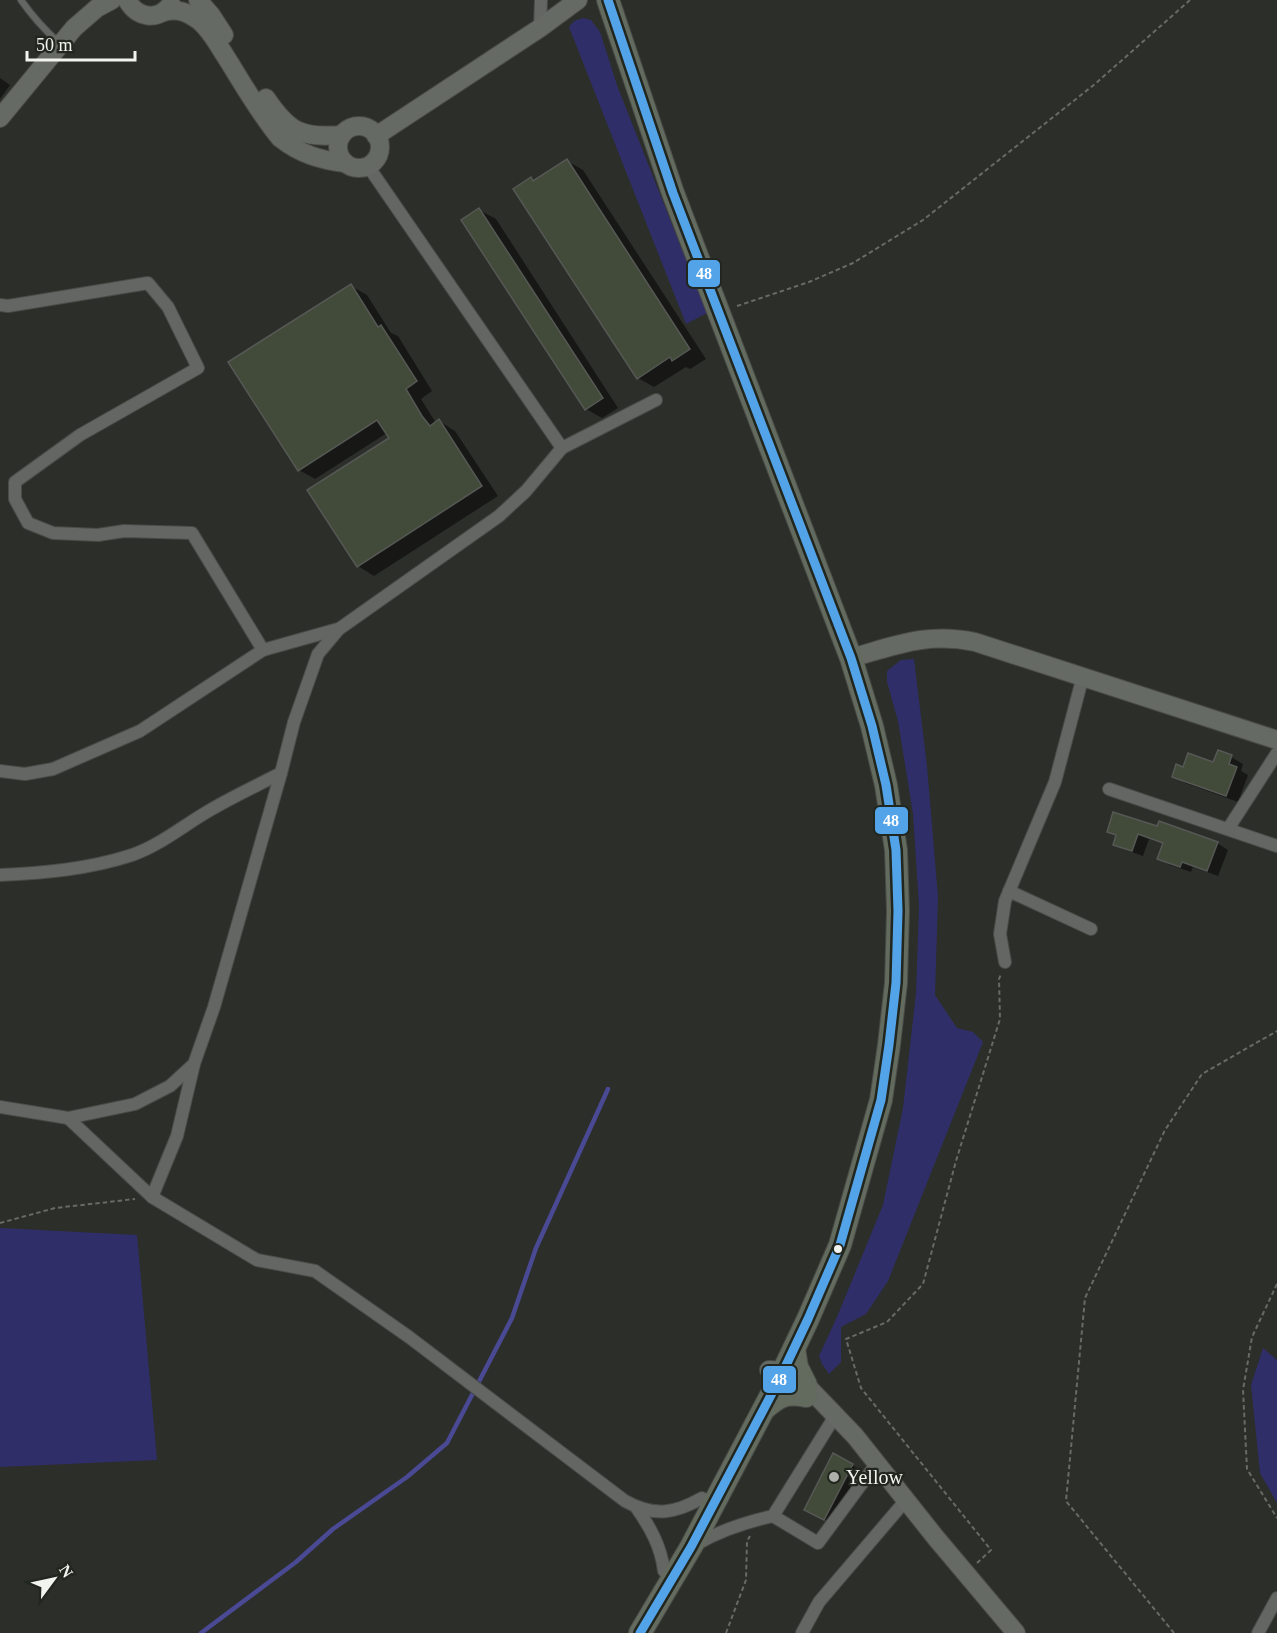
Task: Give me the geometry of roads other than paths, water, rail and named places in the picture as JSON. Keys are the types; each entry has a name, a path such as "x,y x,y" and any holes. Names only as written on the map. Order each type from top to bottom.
{"highway":[{"path":"608,0 673,192 851,658 872,726 886,785 896,850 898,911 896,983 881,1100 840,1245 794,1348 702,1498 631,1633"},
{"path":"640,1633 691,1547 764,1409 866,1157"},
{"path":"764,1409 780,1397 806,1391 797,1367 794,1348"}],"street":[{"path":"0,118 74,28 84,18 112,0"},
{"path":"127,0 137,13 145,16 153,16 168,6 189,14 205,27 280,138 290,147 314,158 345,162"},
{"path":"198,0 211,15 285,123 309,135 342,135"},
{"path":"540,28 541,0"},
{"path":"376,136 540,28 578,0"},
{"path":"359,126 372,131 376,136 379,142 378,156 368,166 354,167 345,162 339,154 338,147 342,135 352,127 359,126"},
{"path":"368,166 562,447"},
{"path":"0,306 148,283 168,307 198,368 80,435 15,482 15,498 28,523 53,533 98,535 124,531 192,533 263,650"},
{"path":"152,1197 177,1136 194,1064 214,1007 294,722 318,654 339,629 499,516 526,491 562,447 656,400"},
{"path":"0,771 25,774 53,769 140,731 263,650 339,629"},
{"path":"851,658 918,639 956,638 1083,676 1277,740"},
{"path":"1005,962 1000,924 1005,901 1055,782 1083,676"},
{"path":"1228,829 1277,753"},
{"path":"0,875 42,873 83,867 133,854 162,841 211,809 281,772"},
{"path":"1109,789 1277,846"},
{"path":"1009,891 1091,929"},
{"path":"0,1107 68,1118 135,1104 170,1086 194,1064"},
{"path":"68,1118 152,1197 257,1260 315,1271 409,1337 636,1508 654,1512 670,1512 686,1507 702,1498"},
{"path":"777,1374 806,1391 855,1436 1016,1633"},
{"path":"691,1547 711,1535 767,1517 835,1416"},
{"path":"767,1517 818,1544 877,1464"},
{"path":"802,1633 819,1602 906,1500"},
{"path":"636,1508 650,1527 663,1558 664,1570"},
{"path":"1258,1633 1277,1598"}],"lane":[{"path":"21,0 30,14 61,44"}],"waterway":[{"path":"201,1633 296,1562 333,1529 407,1477 447,1443 512,1318 536,1248 608,1089"}],"place":[{"name":"Yellow","path":"834,1477"}]}
